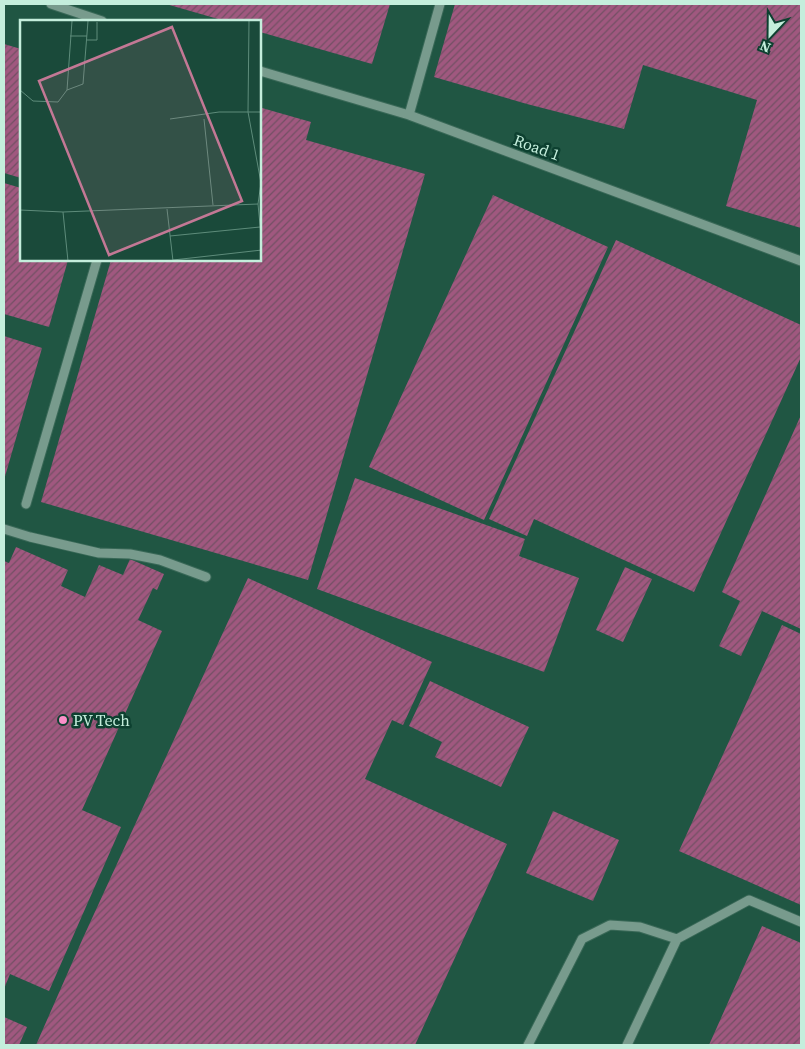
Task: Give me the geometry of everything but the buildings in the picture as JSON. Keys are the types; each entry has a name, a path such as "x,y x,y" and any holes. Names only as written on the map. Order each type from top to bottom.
{"street":[{"path":"51,4 99,20"},
{"path":"409,115 440,4"},
{"name":"Road 1","path":"261,71 409,115 801,261"},
{"path":"26,504 97,261"},
{"path":"4,529 39,540 99,553 130,554 160,560 206,578"},
{"path":"627,1045 677,939 749,900 801,922"},
{"path":"528,1045 582,939 610,925 640,927 677,939"}],"shaded area":[{"path":"4,4 801,4 801,1045 4,1045"}],"place":[{"name":"PV Tech","path":"63,720"}]}
